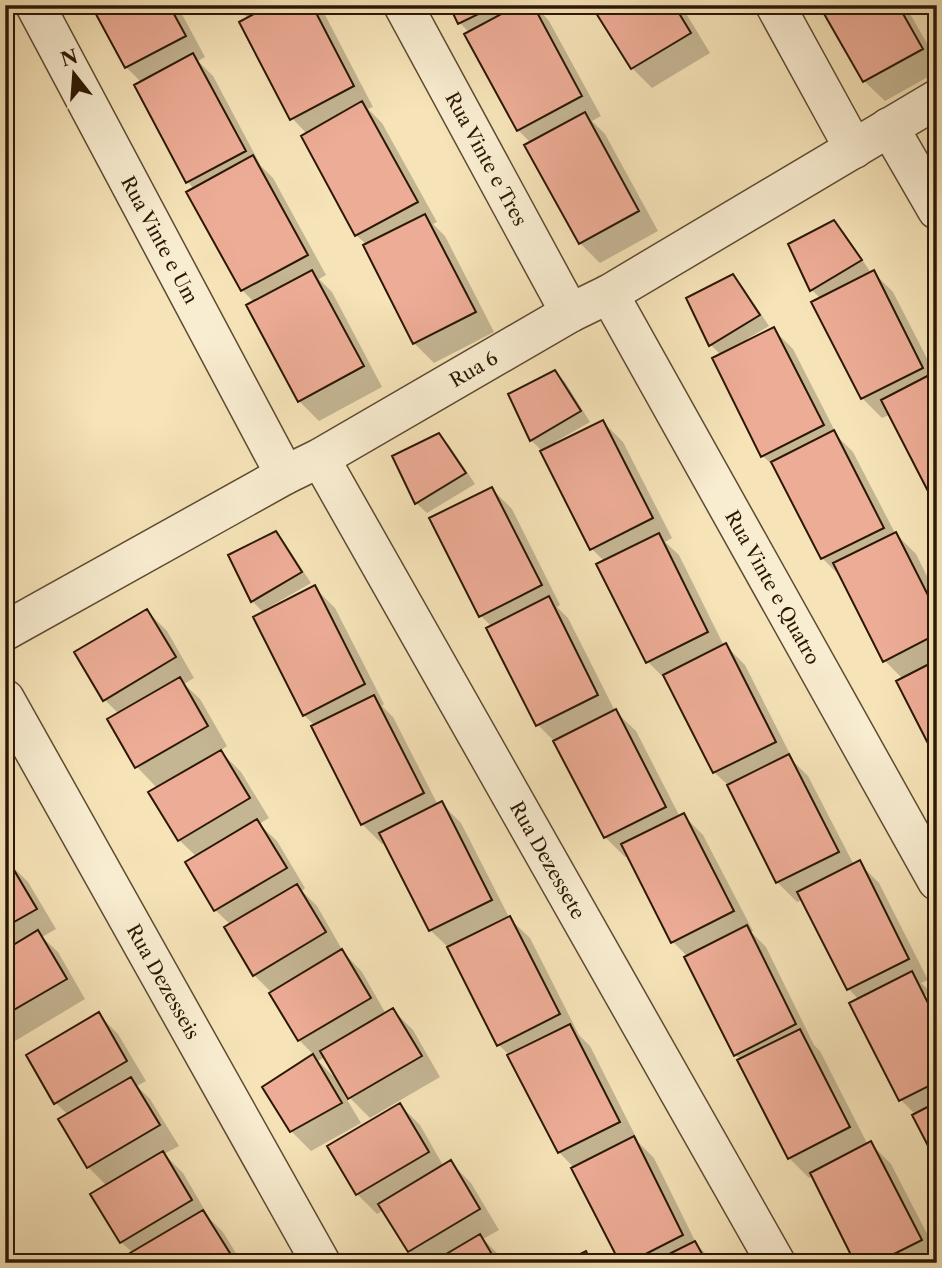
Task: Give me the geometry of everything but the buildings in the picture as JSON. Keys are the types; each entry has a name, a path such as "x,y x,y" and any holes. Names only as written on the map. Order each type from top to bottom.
{"street":[{"name":"Rua Vinte e Um","path":"35,5 285,475"},
{"name":"Rua Vinte e Tres","path":"403,5 570,313"},
{"path":"775,5 854,149"},
{"name":"Rua 6","path":"5,631 320,458 570,313 610,294 937,99"},
{"path":"889,127 937,210"},
{"name":"Rua Vinte e Quatro","path":"610,294 937,881"},
{"name":"Rua Dezessete","path":"320,458 776,1263"},
{"name":"Rua Dezesseis","path":"5,699 321,1263"}]}
